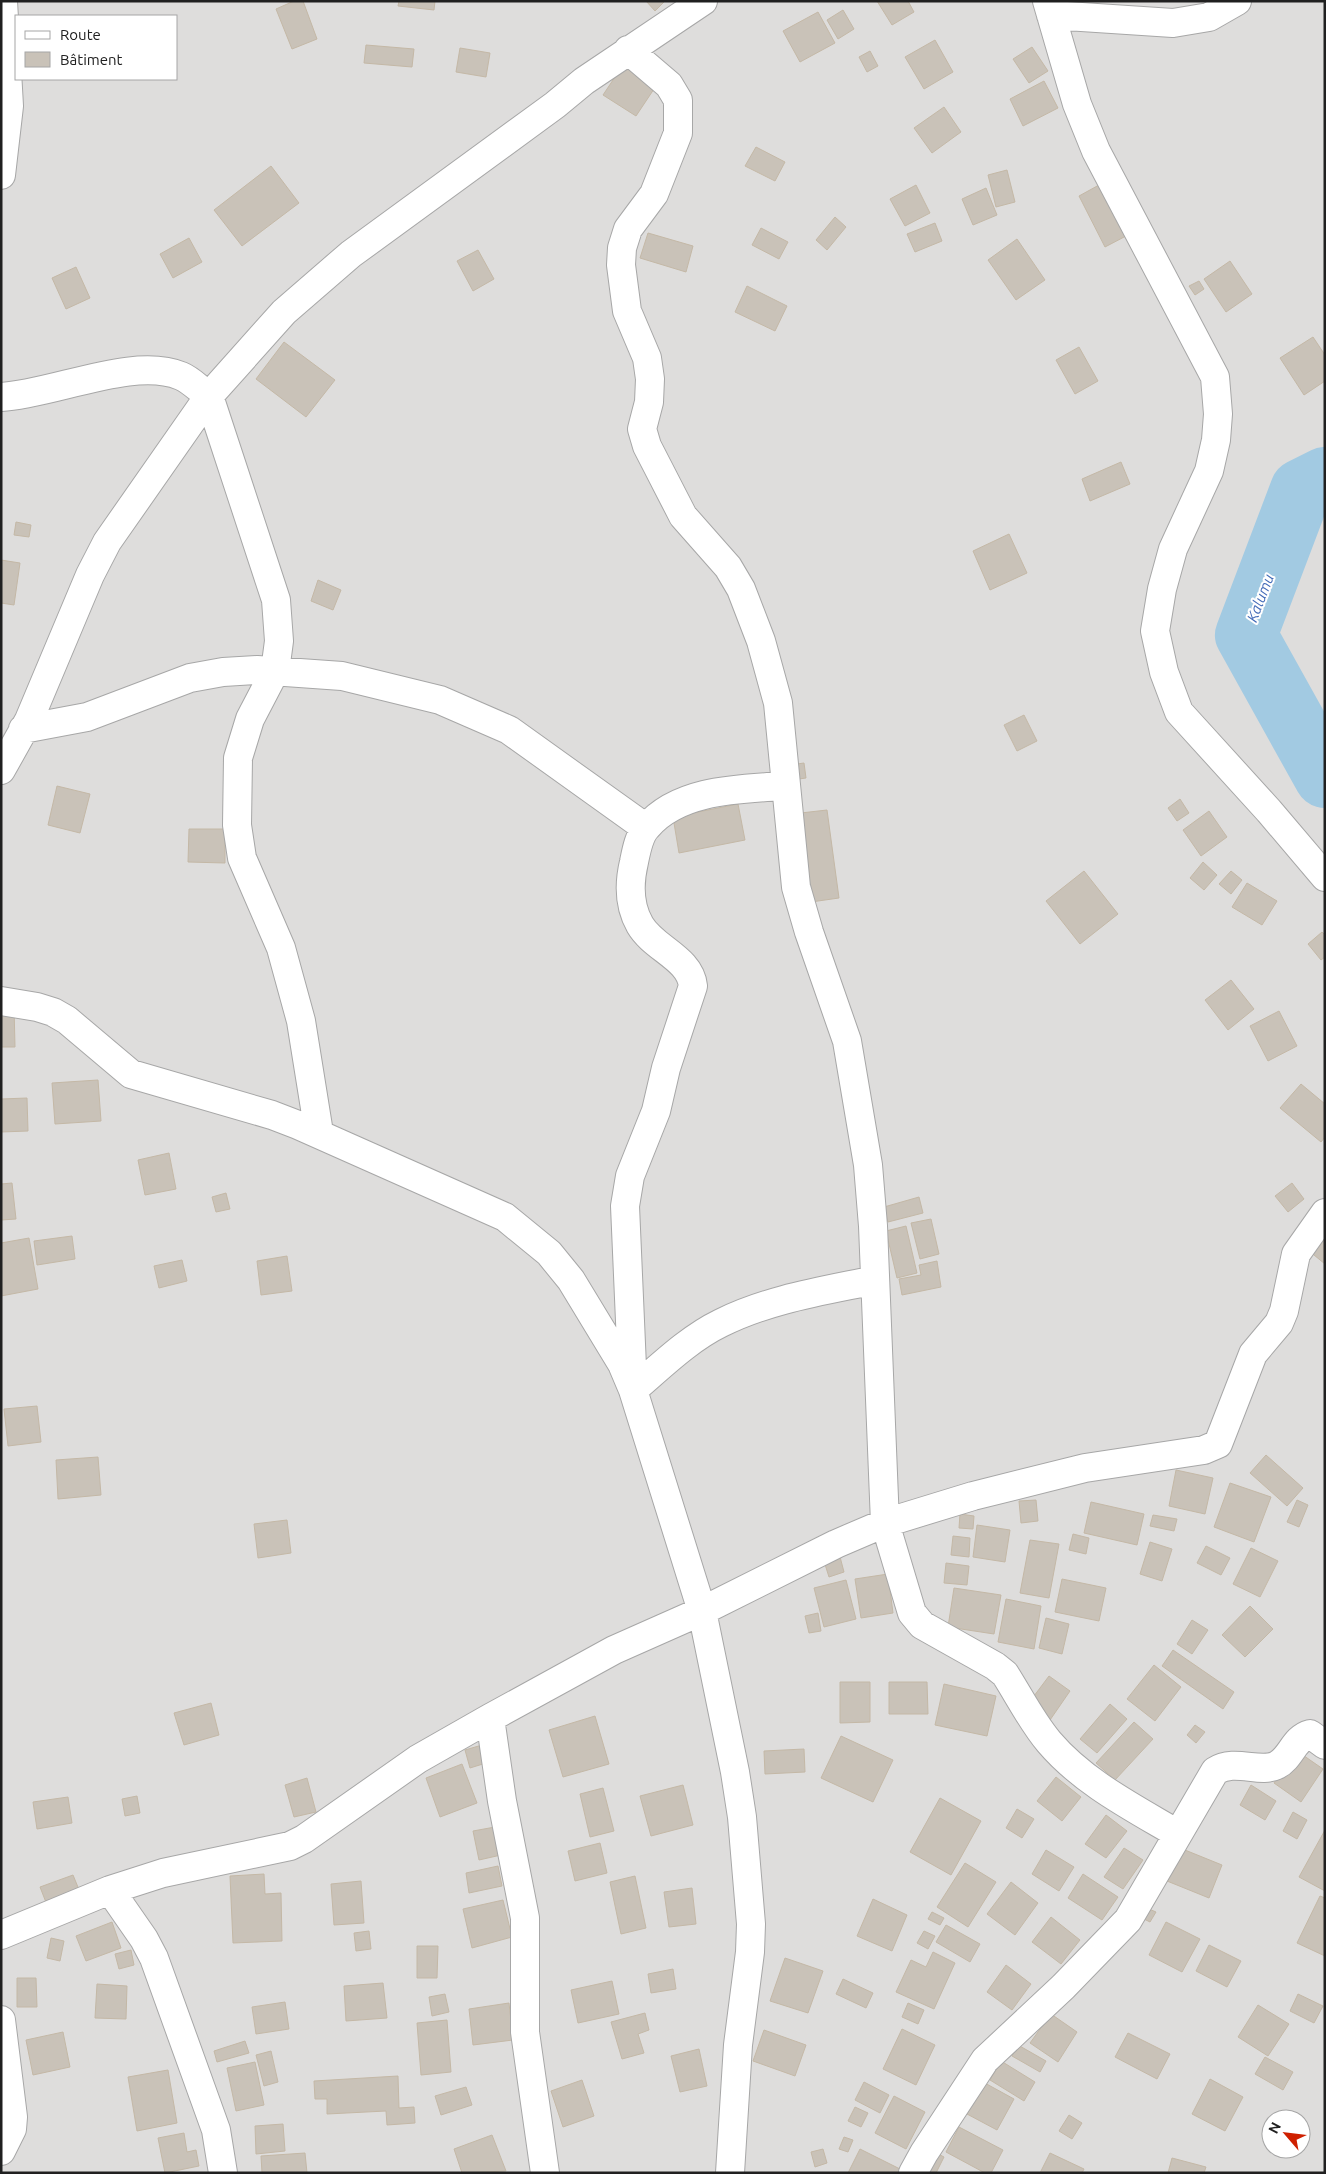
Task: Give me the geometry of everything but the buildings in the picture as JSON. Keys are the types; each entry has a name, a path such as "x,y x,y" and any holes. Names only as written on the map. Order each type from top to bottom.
{"street":[{"path":"1,175 9,106 8,62 3,1"},
{"path":"1,770 24,730 90,575 107,542 208,396 284,312 351,254 628,50 703,1"},
{"path":"1237,1 1209,17 1173,23 1049,8 1077,104 1096,151 1215,378 1218,414 1216,440 1209,471 1173,549 1162,589 1155,630 1164,672 1179,712 1269,811 1325,877"},
{"path":"628,50 669,85 678,100 678,133 672,149 654,194 628,229 622,248 621,265 628,311 647,358 650,379 649,402 642,429 647,446 683,516 728,567 741,589 761,641 778,703 796,887 808,932 847,1041 868,1165 875,1280 885,1523 912,1613 922,1625 995,1666 1005,1674 1049,1742 1081,1773 1102,1789 1176,1833"},
{"path":"1,397 25,396 129,371 158,369 182,376 208,396 276,600 279,641 275,671 250,719 238,758 237,825 242,858 281,948 298,1012 319,1134"},
{"path":"24,730 87,717 190,678 223,672 275,671 342,676 440,700 509,730 646,828"},
{"path":"632,1390 624,1206 626,1190 656,1111 666,1068 693,986 692,976 685,966 652,940 640,924 631,901 631,874 637,850 646,828 682,802 742,789 785,786"},
{"path":"1,1001 53,1012 67,1020 120,1067 131,1074 272,1115 487,1207 524,1230 549,1253 571,1280 622,1364 632,1390 702,1611 736,1772 751,1924 750,1952 736,2064 730,2173"},
{"path":"1,1936 110,1890 163,1873 290,1846 304,1839 418,1759 614,1650 702,1611 836,1544 885,1523 973,1496 1084,1468 1204,1450 1218,1444 1253,1354 1278,1323 1284,1311 1296,1254 1325,1213"},
{"path":"632,1390 685,1347 720,1324 782,1300 875,1280"},
{"path":"490,1718 502,1801 525,1918 525,2032 545,2173"},
{"path":"913,2173 985,2060 1063,1987 1128,1920 1176,1833 1215,1771 1228,1765 1275,1766 1284,1760 1302,1736 1310,1734 1325,1745"},
{"path":"110,1890 144,1939 154,1958 216,2130 223,2173"},
{"path":"1,2020 13,2117 12,2129 1,2151"}],"shaded area":[{"path":"1,1 1325,1 1325,2173 1,2173"}],"waterway":[{"name":"Kalumu","path":"1325,478 1301,490 1246,635 1325,777"}]}
